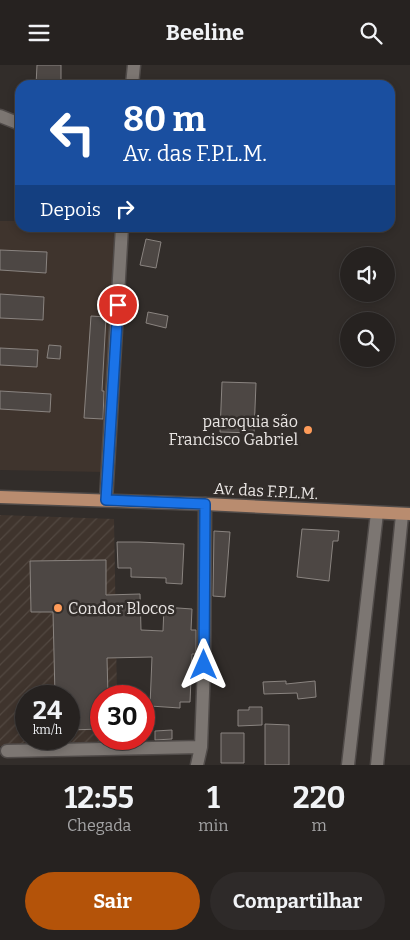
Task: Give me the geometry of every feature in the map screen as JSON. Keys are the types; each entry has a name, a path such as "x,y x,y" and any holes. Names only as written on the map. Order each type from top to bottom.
{"main road":[{"name":"Av. das F.P.L.M.","path":"0,497 205,504 406,515"}],"street":[{"path":"132,80 134,65"},
{"path":"0,116 15,121"},
{"path":"106,500 122,232"},
{"path":"197,765 201,747 204,665 205,504"},
{"path":"348,765 377,513"},
{"path":"377,765 406,515"},
{"path":"8,751 201,747"}],"shaded area":[{"path":"0,221 15,221 15,232 122,232 104,472 0,470"},
{"name":"Condor Blocos","path":"0,515 114,519 117,685 90,685 90,746 80,746 80,685 15,685 15,746 0,746"}],"building":[{"path":"37,65 61,65 61,80 36,80"},
{"path":"146,239 161,242 156,268 140,265"},
{"path":"0,250 47,252 46,273 0,270"},
{"path":"0,294 44,297 43,320 0,318"},
{"path":"148,312 168,316 166,328 146,323"},
{"path":"91,316 106,317 102,391 104,391 103,419 84,418"},
{"path":"49,345 61,346 60,359 47,358"},
{"path":"0,348 38,350 37,367 0,365"},
{"path":"222,382 256,383 254,433 220,432"},
{"path":"0,391 51,394 50,412 0,409"},
{"path":"302,529 339,531 338,541 333,541 329,581 297,577"},
{"path":"214,531 230,532 225,597 213,596"},
{"path":"117,542 184,544 182,584 166,583 166,578 131,577 131,568 118,568"},
{"path":"106,560 106,595 140,594 141,630 163,631 164,607 192,609 191,630 196,630 196,654 192,654 190,702 180,702 180,708 155,706 155,685 151,685 152,657 107,658 108,685 90,685 90,729 80,730 80,685 55,685 53,612 31,612 30,561"},
{"path":"286,681 286,684 315,681 316,697 298,699 297,693 264,694 263,682"},
{"path":"249,707 262,707 262,725 238,726 238,710 249,710"},
{"path":"265,724 289,725 289,765 265,765"},
{"path":"172,730 172,739 155,740 155,731"},
{"path":"221,733 244,733 244,763 221,763"}],"place":[{"name":"paroquia são Francisco Gabriel","path":"308,430"},
{"name":"Condor Blocos","path":"58,608"}],"route":[{"path":"118,305 106,500 205,504 204,665"}]}
